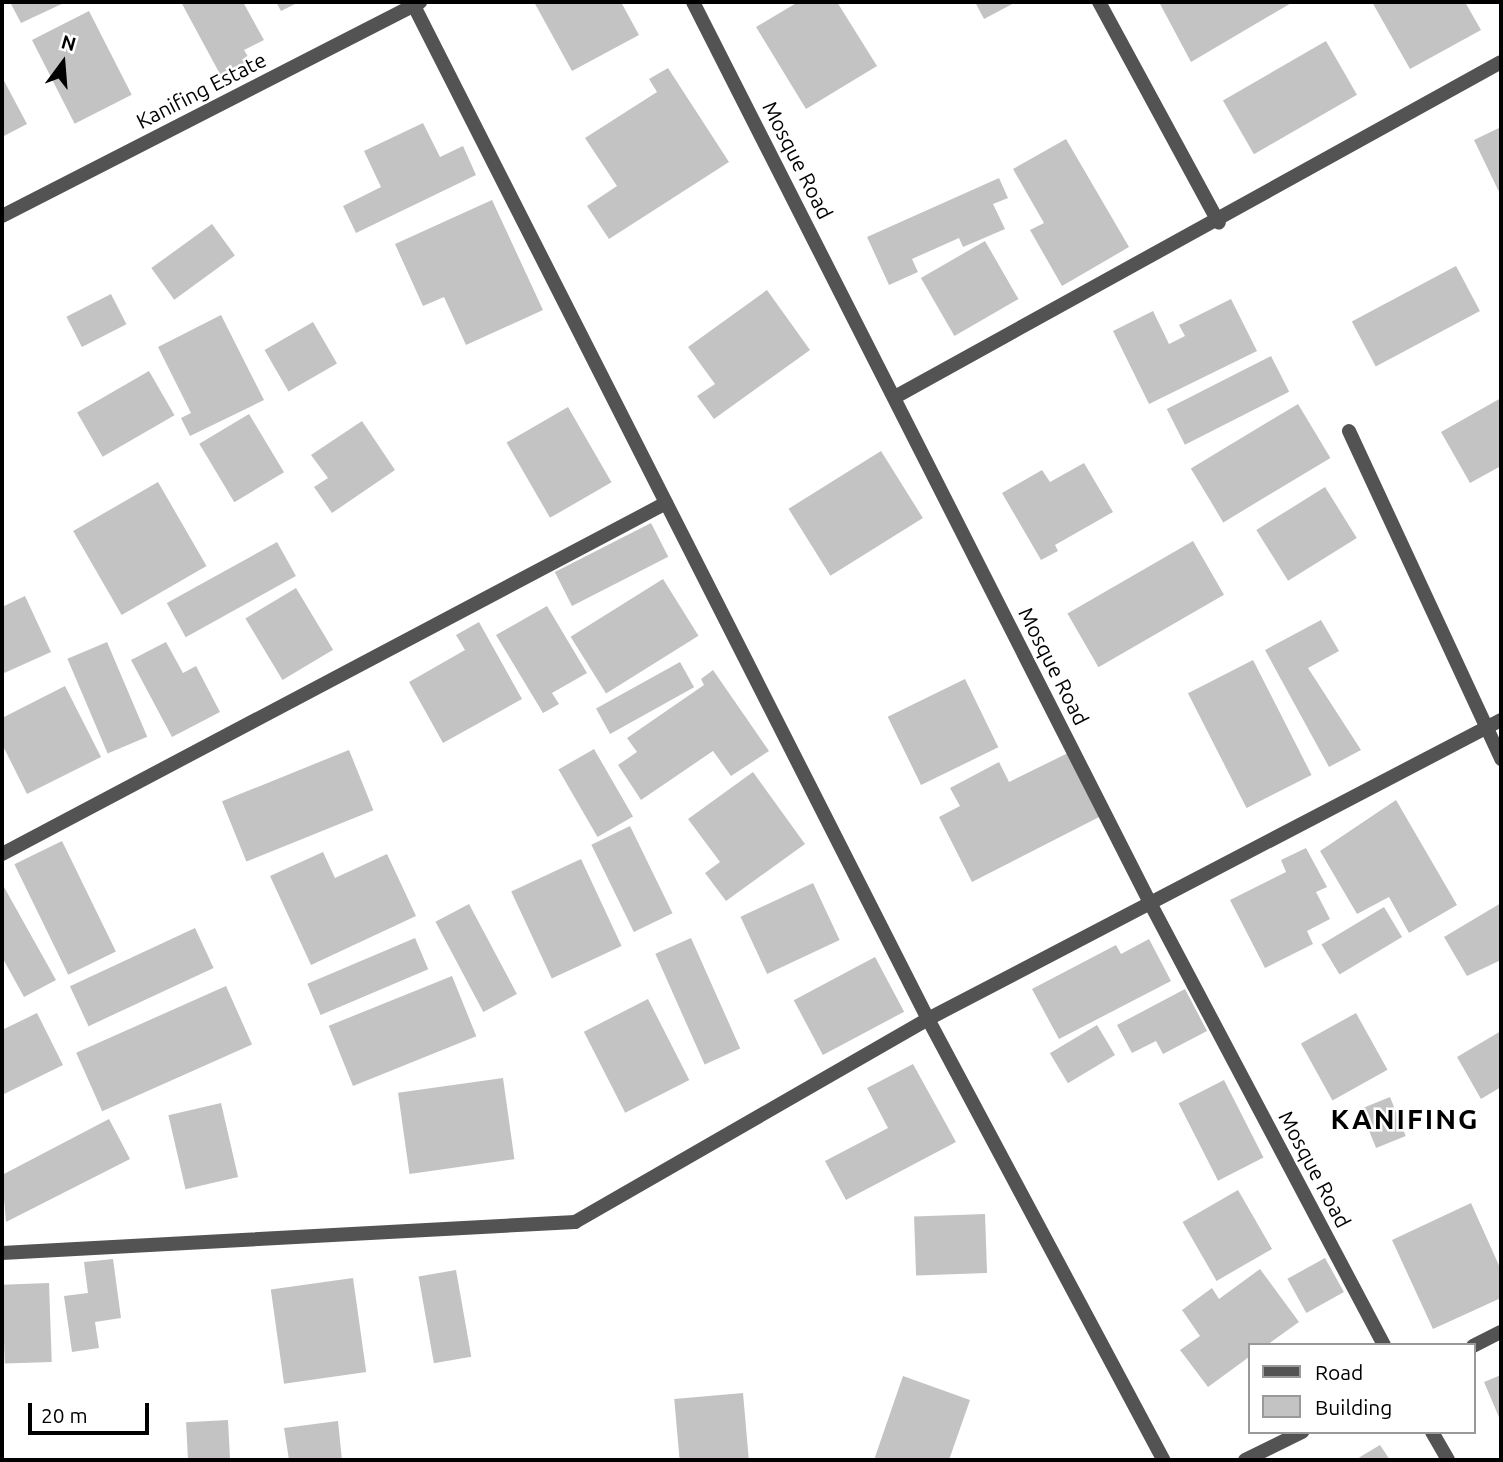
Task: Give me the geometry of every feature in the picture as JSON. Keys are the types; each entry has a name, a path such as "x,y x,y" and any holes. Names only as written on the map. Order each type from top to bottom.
{"street":[{"name":"Mosque Road","path":"693,2 1149,901 1383,1343"},
{"path":"1099,2 1219,223"},
{"path":"415,3 928,1019 1163,1460"},
{"name":"Kanifing Estate","path":"2,216 415,3"},
{"path":"895,397 1219,223 1501,62"},
{"path":"1349,431 1501,759"},
{"path":"2,854 666,503"},
{"path":"2,1253 575,1222 928,1019 1149,901 1501,720"},
{"path":"1475,1345 1501,1332"},
{"path":"1245,1460 1298,1434"},
{"path":"1433,1434 1448,1460"}],"building":[{"path":"10,2 66,2 21,23"},
{"path":"181,2 243,2 264,40 244,50 250,60 221,76"},
{"path":"276,2 299,2 281,11"},
{"path":"534,2 621,2 639,35 572,71"},
{"path":"798,2 837,2 877,66 806,109 756,27"},
{"path":"975,2 1016,2 984,19"},
{"path":"1159,2 1293,2 1191,62"},
{"path":"1372,2 1465,2 1481,30 1410,69"},
{"path":"89,11 132,95 75,124 32,40"},
{"path":"1326,41 1357,95 1254,154 1223,100"},
{"path":"668,68 729,162 609,239 587,206 617,186 585,138 657,92 649,79"},
{"path":"2,77 27,124 2,137"},
{"path":"423,123 440,157 463,146 476,175 356,233 343,206 381,187 364,151"},
{"path":"1501,127 1501,196 1474,140"},
{"path":"1066,139 1129,247 1062,286 1030,230 1044,223 1013,169"},
{"path":"999,178 1008,198 993,204 1005,229 963,247 959,238 912,259 918,272 889,285 867,237"},
{"path":"492,200 543,310 466,345 444,297 423,306 395,244"},
{"path":"212,224 235,256 174,300 151,268"},
{"path":"985,241 1018,299 954,336 921,278"},
{"path":"1456,266 1480,311 1376,366 1352,321"},
{"path":"767,290 810,350 714,419 697,396 715,384 688,347"},
{"path":"111,294 126,324 82,347 66,317"},
{"path":"1231,299 1257,351 1149,404 1113,331 1153,311 1169,344 1185,336 1179,325"},
{"path":"221,315 264,400 190,436 181,418 191,413 158,347"},
{"path":"313,322 337,364 289,392 265,350"},
{"path":"1271,356 1289,392 1185,445 1167,409"},
{"path":"149,371 175,415 103,457 77,412"},
{"path":"1501,398 1501,466 1470,483 1441,432"},
{"path":"1298,404 1330,458 1223,522 1191,468"},
{"path":"568,407 612,482 550,518 507,442"},
{"path":"249,414 284,472 234,502 199,444"},
{"path":"362,421 395,470 332,513 314,487 328,478 311,455"},
{"path":"881,451 923,518 830,576 789,509"},
{"path":"1084,463 1113,512 1055,545 1058,551 1041,560 1002,493 1042,470 1050,482"},
{"path":"158,482 206,566 122,615 73,531"},
{"path":"1325,487 1357,538 1288,581 1256,530"},
{"path":"651,523 668,557 572,606 555,572"},
{"path":"1193,541 1224,595 1098,667 1067,614"},
{"path":"277,542 296,576 186,637 167,603"},
{"path":"663,579 699,636 606,694 571,637"},
{"path":"296,588 333,650 283,680 245,618"},
{"path":"25,596 51,652 2,674 2,607"},
{"path":"547,606 587,673 552,693 559,704 543,713 496,635"},
{"path":"1321,620 1339,651 1308,668 1361,750 1329,767 1265,650"},
{"path":"479,622 522,699 443,743 409,682 465,650 456,635"},
{"path":"107,642 147,737 108,754 67,659"},
{"path":"166,642 183,673 196,666 220,712 172,737 131,660"},
{"path":"1253,660 1312,775 1247,808 1188,693"},
{"path":"680,662 694,687 610,734 596,709"},
{"path":"713,670 769,751 731,776 713,751 641,800 618,765 637,752 627,738 704,685 701,679"},
{"path":"965,679 998,747 921,785 888,717"},
{"path":"65,686 101,757 27,794 2,744 2,718"},
{"path":"594,749 633,817 597,837 558,770"},
{"path":"349,750 373,810 246,862 222,801"},
{"path":"1072,751 1105,814 972,882 939,817 960,806 950,788 999,762 1009,782"},
{"path":"753,772 805,844 726,901 705,873 720,862 688,819"},
{"path":"1396,800 1457,905 1409,933 1389,897 1357,914 1320,851"},
{"path":"630,826 673,913 634,932 591,845"},
{"path":"62,841 116,952 68,975 14,864"},
{"path":"1306,848 1327,887 1316,892 1330,919 1307,931 1313,944 1265,968 1230,900 1286,872 1281,860"},
{"path":"323,852 335,878 387,854 416,916 311,965 270,876"},
{"path":"581,859 622,946 552,979 511,892"},
{"path":"813,883 840,940 767,974 740,917"},
{"path":"4,887 56,980 24,997 2,957"},
{"path":"1501,903 1501,960 1467,976 1444,937"},
{"path":"469,904 517,994 483,1012 435,922"},
{"path":"1384,907 1402,937 1339,975 1321,945"},
{"path":"195,928 214,968 89,1026 70,986"},
{"path":"415,938 428,969 321,1015 307,984"},
{"path":"691,938 740,1049 705,1064 655,954"},
{"path":"1149,939 1171,981 1059,1039 1032,989 1116,945 1121,954"},
{"path":"875,957 904,1012 823,1055 794,1000"},
{"path":"452,976 476,1036 353,1086 329,1026"},
{"path":"226,986 252,1044 102,1111 76,1053"},
{"path":"1185,989 1207,1031 1163,1054 1156,1041 1132,1053 1117,1025"},
{"path":"648,999 689,1080 625,1113 584,1032"},
{"path":"37,1013 63,1065 2,1095 2,1030"},
{"path":"1356,1013 1388,1070 1332,1100 1301,1044"},
{"path":"1097,1025 1115,1055 1068,1083 1050,1053"},
{"path":"1501,1031 1501,1087 1481,1099 1457,1057"},
{"path":"913,1064 956,1142 846,1200 825,1161 888,1128 867,1088"},
{"path":"503,1078 514,1159 409,1174 398,1093"},
{"path":"1224,1080 1263,1158 1218,1181 1179,1103"},
{"path":"1390,1097 1406,1136 1376,1148 1360,1109"},
{"path":"221,1103 238,1177 185,1189 168,1115"},
{"path":"109,1119 130,1159 6,1222 2,1175"},
{"path":"1238,1190 1272,1249 1217,1281 1183,1222"},
{"path":"1471,1203 1501,1270 1501,1298 1433,1329 1392,1240"},
{"path":"985,1214 987,1273 916,1275 914,1216"},
{"path":"1325,1258 1344,1292 1306,1313 1287,1279"},
{"path":"113,1259 121,1318 95,1322 99,1348 72,1352 64,1296 88,1293 84,1262"},
{"path":"1260,1269 1299,1322 1270,1343 1248,1343 1248,1358 1208,1387 1180,1350 1200,1336 1182,1310 1212,1288 1219,1299"},
{"path":"456,1270 471,1357 434,1363 419,1277"},
{"path":"353,1278 366,1372 284,1384 271,1290"},
{"path":"49,1283 52,1362 5,1364 2,1285"},
{"path":"1501,1375 1501,1422 1484,1382"},
{"path":"903,1376 970,1400 949,1460 874,1460"},
{"path":"743,1393 749,1460 680,1460 674,1399"},
{"path":"228,1420 230,1460 188,1460 186,1422"},
{"path":"338,1421 342,1460 289,1460 284,1428"},
{"path":"1380,1445 1390,1460 1355,1460"}],"district":[{"name":"KANIFING","path":"1405,1119"}]}
